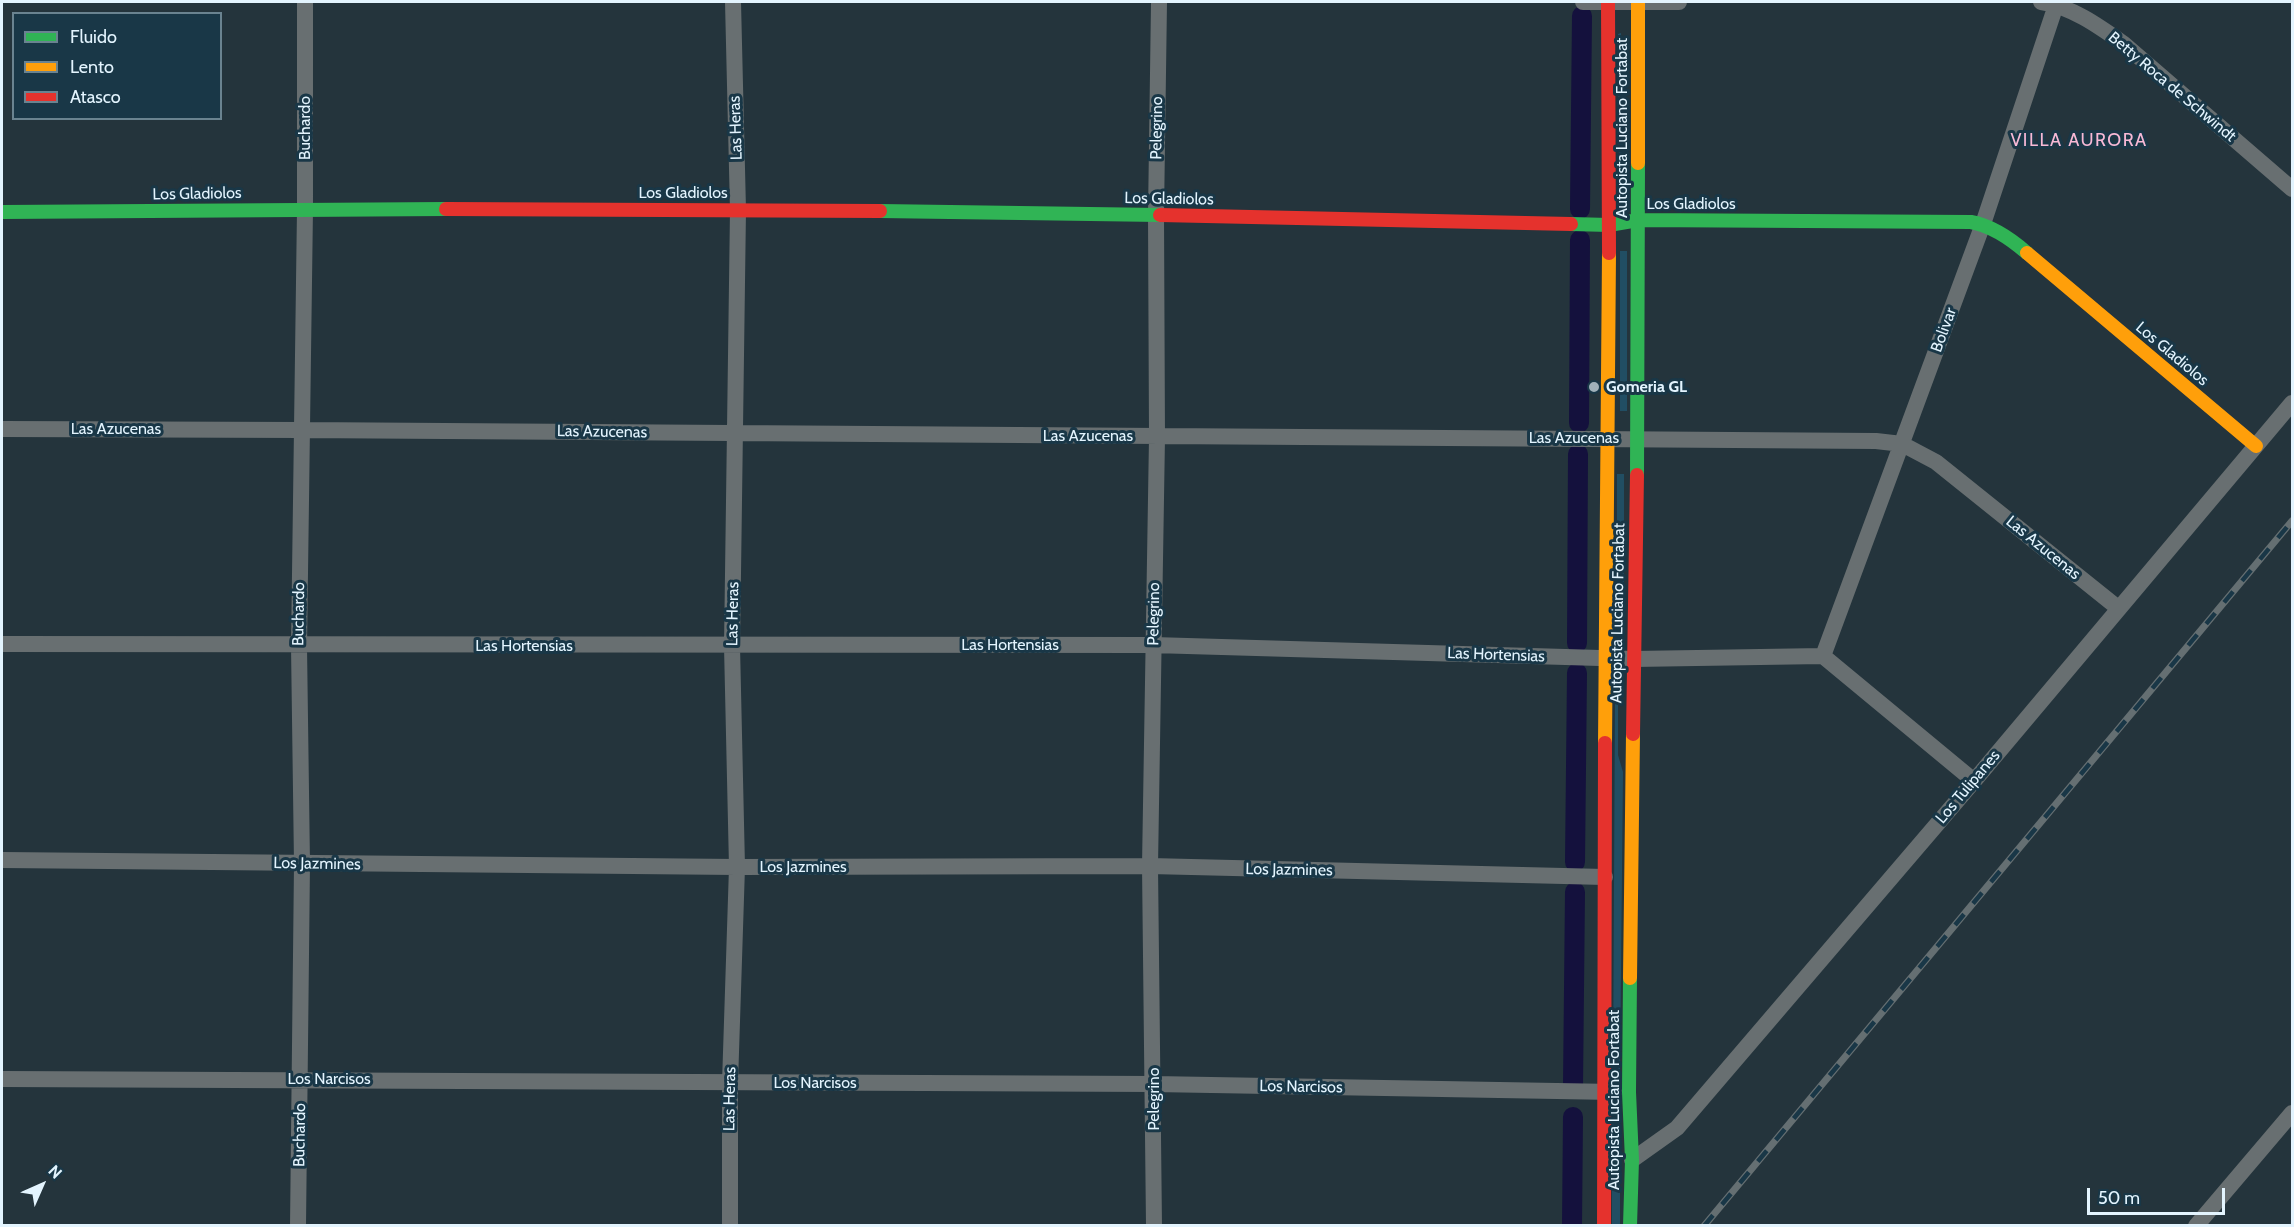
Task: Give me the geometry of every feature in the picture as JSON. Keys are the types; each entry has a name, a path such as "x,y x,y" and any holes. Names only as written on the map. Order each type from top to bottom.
{"main road":[{"name":"Autopista Luciano Fortabat","path":"1604,1226 1608,2"},
{"name":"Autopista Luciano Fortabat","path":"1630,1226 1632,1160 1629,1092 1637,438 1638,2"},
{"name":"Los Gladiolos","path":"2,212 305,209 738,210 1155,215 1609,225 1638,220 1971,222 1983,224 2011,239 2256,446"}],"street":[{"name":"Buchardo","path":"298,1226 302,864 299,646 305,209 305,2"},
{"name":"Las Heras","path":"730,1226 730,1083 737,867 732,646 738,210 732,2"},
{"name":"Pelegrino","path":"1154,1226 1150,866 1157,437 1155,215 1159,2"},
{"path":"1583,2 1678,2"},
{"name":"Betty Roca de Schwindt","path":"2051,2 2124,44 2292,189"},
{"name":"Bolivar","path":"1823,656 1983,224 2051,2"},
{"name":"Los Tulipanes","path":"1632,1160 1677,1128 1974,781 2292,403"},
{"name":"Las Azucenas","path":"2,429 1876,441 1902,444 1936,462 2118,609"},
{"name":"Las Hortensias","path":"2,644 1153,645 1634,659 1823,656"},
{"path":"1823,656 1974,781"},
{"name":"Los Jazmines","path":"2,860 737,867 1150,866 1605,877"},
{"name":"Los Narcisos","path":"2,1078 1154,1084 1629,1092"},
{"path":"2196,1226 2292,1113"}],"shaded area":[{"path":"1621,33 1621,97 1626,113 1626,194 1619,194 1618,34"},
{"path":"1620,251 1627,251 1627,411 1620,411"},
{"path":"1617,474 1624,474 1624,634 1621,634 1621,571 1617,554"},
{"path":"1615,692 1618,692 1618,755 1623,772 1620,1073 1613,1073"},
{"path":"1612,1123 1620,1123 1620,1225 1612,1226"}],"waterway":[{"path":"1580,209 1582,16"},
{"path":"1579,423 1580,240"},
{"path":"1577,643 1578,454"},
{"path":"1575,862 1577,673"},
{"path":"1573,1086 1575,892"},
{"path":"1572,1226 1573,1117"}],"railway":[{"path":"1704,1226 2292,521"}],"traffic: fast":[{"path":"1637,475 1638,163"},
{"path":"2,212 446,209"},
{"path":"880,211 1160,215"},
{"path":"1571,224 1609,225 1638,220 1971,222 2001,234 2027,253"},
{"path":"1630,978 1629,1092 1632,1160 1630,1226"}],"traffic: slow":[{"path":"1638,2 1638,163"},
{"path":"1605,743 1609,253"},
{"path":"2027,253 2256,446"},
{"path":"1630,978 1633,734"}],"traffic: jam":[{"path":"1608,2 1609,253"},
{"path":"446,209 880,211"},
{"path":"1160,215 1571,224"},
{"path":"1633,734 1637,475"},
{"path":"1604,1226 1605,743"}],"place":[{"name":"Gomeria GL","path":"1594,387"}],"district":[{"name":"VILLA AURORA","path":"2079,141"}]}
